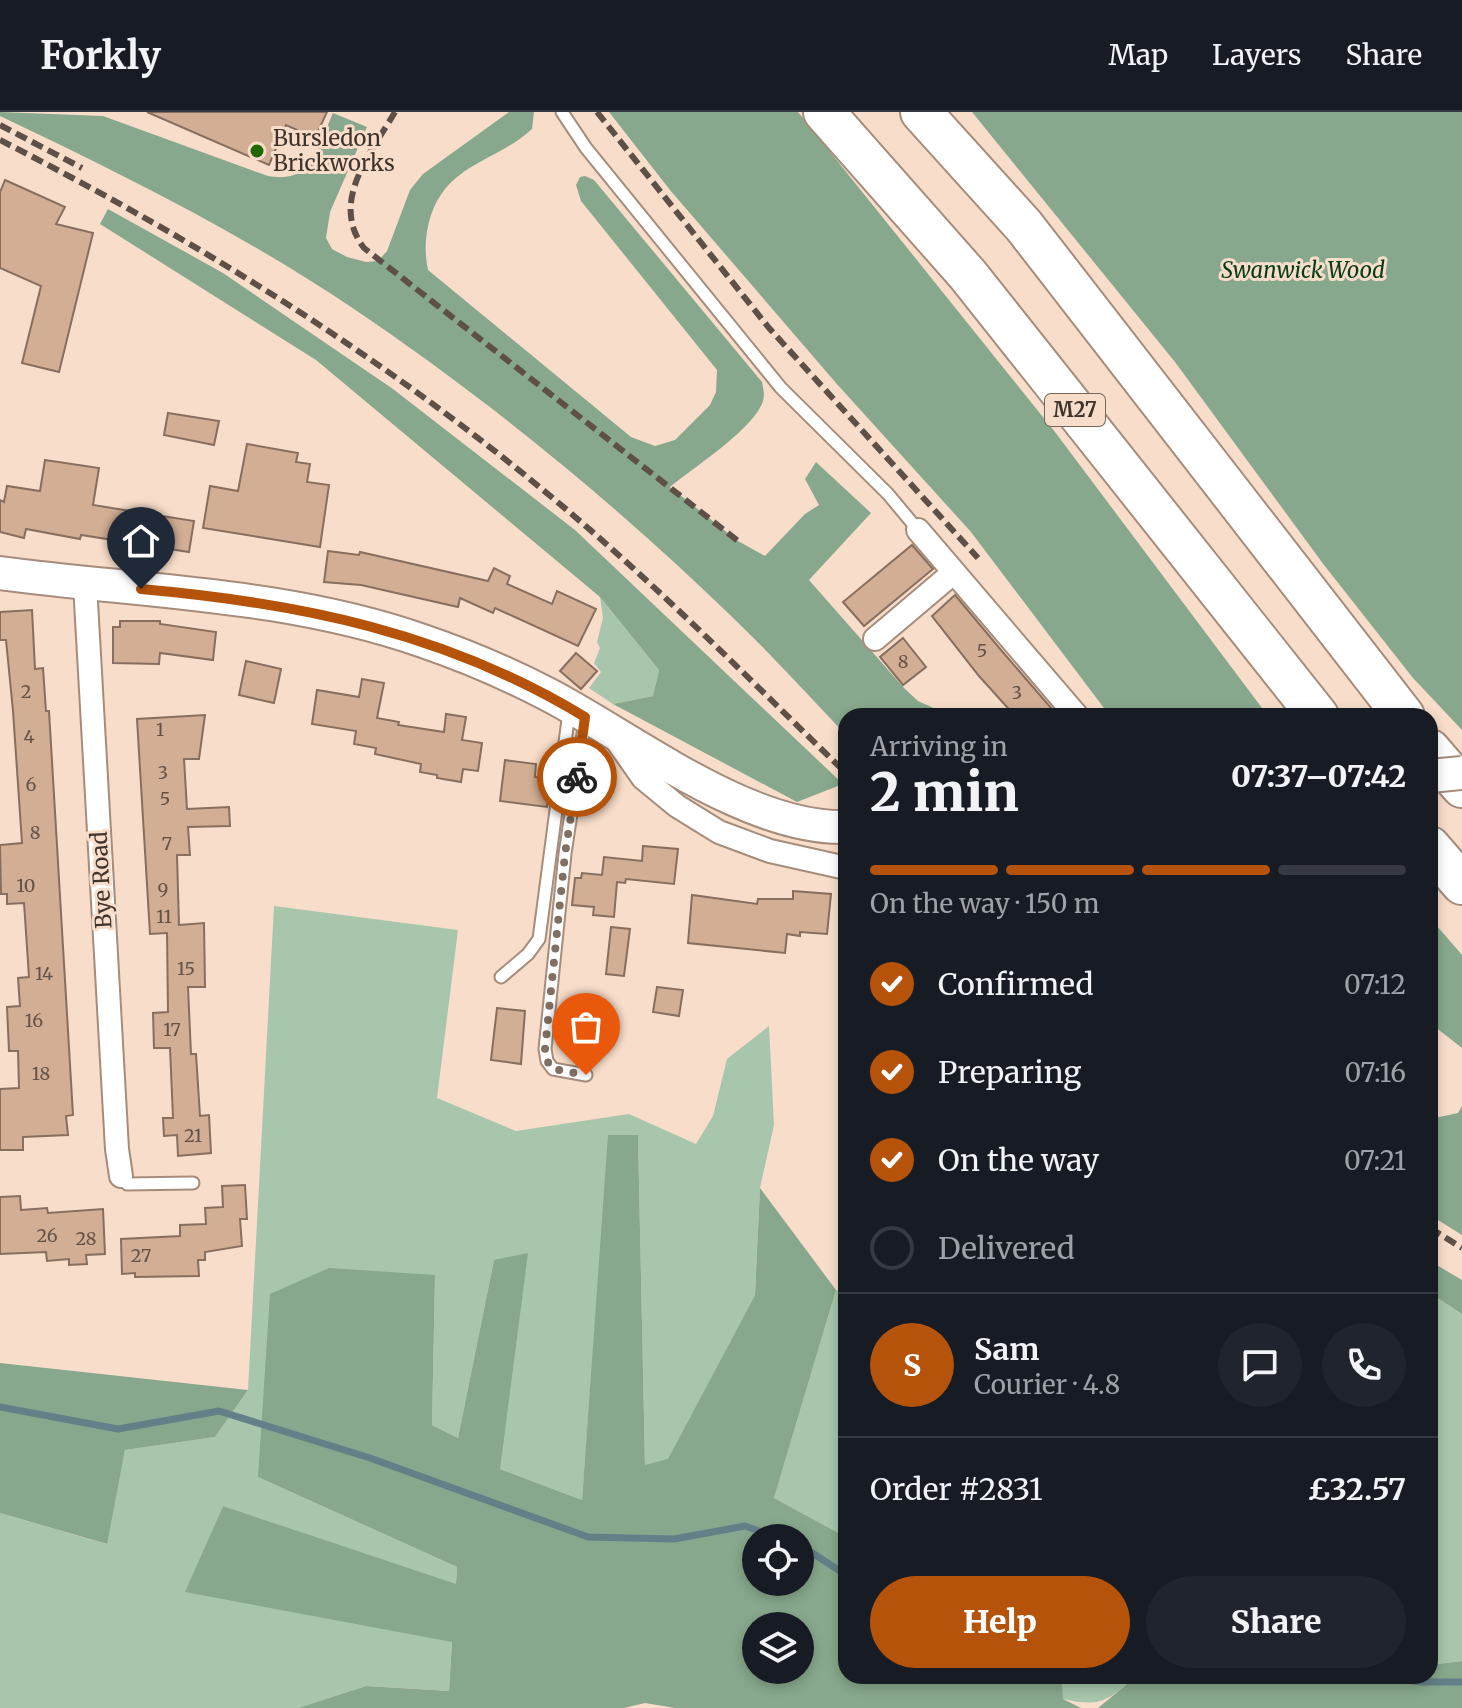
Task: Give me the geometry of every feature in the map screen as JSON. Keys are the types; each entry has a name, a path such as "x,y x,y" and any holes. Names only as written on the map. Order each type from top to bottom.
{"highway":[{"name":"M27","path":"824,112 968,275 1312,708"},
{"path":"921,112 1024,226 1398,708"},
{"path":"1438,759 1462,787"},
{"path":"1438,856 1462,884"}],"street":[{"path":"918,530 1070,708"},
{"path":"0,573 225,596 349,619 419,640 491,666 743,803 838,827"},
{"path":"875,639 953,573"},
{"name":"Bye Road","path":"85,584 116,1134 121,1176"},
{"path":"612,733 643,778 677,806 719,832 770,851 838,866"},
{"path":"1438,775 1462,773"}],"lane":[{"path":"562,112 586,148 781,388 888,494 918,530"},
{"path":"501,977 528,954 539,939 577,712"},
{"path":"577,712 545,1049 547,1061 553,1069 586,1075"},
{"path":"121,1176 127,1184 193,1183"}],"green space":[{"path":"0,112 103,116 268,176 283,177 305,169 312,161 333,113 367,127 330,212 326,238 332,249 366,262 378,261 387,251 410,190 423,174 509,112 534,112 532,129 461,174 439,198 426,236 428,270 631,437 655,446 675,440 710,405 716,392 717,370 581,201 576,185 580,177 594,180 762,382 763,401 748,424 670,487 738,541 765,556 805,514 819,505 805,479 816,462 871,513 809,580 904,688 918,701 933,708 838,708 838,727 743,628 639,531 499,414 401,341 309,280 223,229 0,116"},
{"path":"609,112 798,112 1055,432 1262,708 1104,708 971,532 836,383 670,190"},
{"name":"Swanwick Wood","path":"972,112 1462,112 1462,730 1413,678 1324,565 1175,362"},
{"path":"108,209 223,273 393,389 575,530 838,779 838,786 797,802 613,704 653,696 659,670 600,597 316,360 100,224"},
{"path":"600,597 659,670 653,696 613,704 589,688 601,672 594,663 600,648 597,642 603,618"},
{"path":"274,906 458,930 437,1098 516,1131 629,1114 696,1144 713,1116 727,1059 769,1026 774,1125 760,1188 755,1295 668,1460 645,1466 638,1135 609,1135 582,1500 500,1469 494,1260 458,1438 432,1425 435,1275 258,1477 457,1567 456,1585 223,1506 186,1591 452,1641 449,1691 366,1686 298,1708 0,1708 0,1513 106,1544 125,1450 215,1437 248,1390"},
{"path":"1438,927 1462,955 1462,1048 1438,1029"},
{"path":"1462,1106 1462,1235 1438,1220 1438,1117 1458,1113"},
{"path":"608,1135 638,1135 645,1465 668,1459 755,1295 760,1188 836,1290 774,1498 838,1533 838,1684 1062,1684 1063,1699 1081,1708 675,1708 645,1703 624,1708 298,1708 366,1686 449,1691 452,1642 185,1592 223,1506 456,1584 457,1567 258,1477 270,1294 329,1268 435,1275 432,1425 458,1438 494,1260 528,1253 500,1469 582,1500"},
{"path":"1438,1266 1462,1280 1462,1314 1438,1298"},
{"path":"836,1290 838,1533 774,1498"},
{"path":"1438,1298 1462,1314 1462,1661 1438,1664"},
{"path":"0,1363 248,1390 215,1437 125,1450 107,1544 0,1513"},
{"path":"1462,1661 1462,1708 1098,1708 1127,1684 1438,1684 1438,1664"},
{"path":"1062,1684 1127,1684 1111,1696 1095,1702 1063,1699"}],"building":[{"name":"Bursledon Brickworks","path":"147,112 327,112 315,138 286,125 269,165"},
{"path":"5,180 65,207 56,224 93,233 59,372 22,363 41,286 0,268 0,192"},
{"path":"168,413 219,421 214,445 164,435"},
{"path":"247,444 298,453 296,462 310,464 307,482 329,485 320,547 203,528 210,486 238,491"},
{"path":"45,460 99,468 93,505 194,521 189,552 26,529 24,538 0,532 0,500 4,502 7,486 40,491"},
{"path":"912,545 933,569 864,626 843,602"},
{"path":"328,551 359,555 360,552 488,581 494,568 510,576 507,584 552,604 557,591 596,609 578,646 495,608 493,613 460,598 458,607 361,585 324,582"},
{"path":"955,595 1051,708 1008,708 932,616"},
{"path":"32,610 35,669 43,668 46,711 49,711 73,1115 66,1116 68,1135 23,1137 23,1150 0,1150 0,1089 19,1088 18,1051 9,1051 7,1007 20,1006 18,978 29,977 24,903 7,904 7,894 1,894 0,845 22,843 13,711 6,640 0,640 0,612"},
{"path":"120,621 160,621 160,624 216,632 213,660 160,653 159,664 113,663 113,627 120,627"},
{"path":"903,638 926,667 903,685 880,657"},
{"path":"576,653 597,671 581,689 560,671"},
{"path":"246,661 281,669 274,703 239,695"},
{"path":"362,679 384,683 377,718 399,722 398,725 444,732 446,714 466,717 462,740 482,743 478,771 463,769 461,782 437,778 437,775 420,772 421,764 375,754 376,748 354,744 356,731 312,724 317,690 359,697"},
{"path":"205,715 199,759 184,759 187,809 229,807 230,826 188,827 190,855 177,855 179,925 204,923 205,987 188,987 191,1054 196,1054 200,1116 209,1115 211,1153 178,1156 177,1135 164,1136 163,1118 173,1118 170,1048 154,1048 153,1013 168,1012 167,933 150,934 137,719"},
{"path":"505,760 536,764 535,777 551,779 547,807 500,801"},
{"path":"643,846 678,849 674,884 626,879 625,883 617,882 614,917 593,915 594,907 572,905 575,878 581,878 582,873 602,875 604,857 642,861"},
{"path":"793,891 831,894 827,934 787,934 785,953 688,943 692,895 757,904 758,899 793,899"},
{"path":"611,927 630,929 624,976 606,974"},
{"path":"657,987 683,990 679,1016 653,1012"},
{"path":"497,1008 525,1011 521,1064 491,1060"},
{"path":"245,1185 247,1219 240,1219 242,1246 205,1252 205,1260 198,1260 199,1276 135,1277 135,1273 122,1274 121,1239 180,1236 180,1225 206,1224 205,1208 223,1207 222,1186"},
{"path":"20,1196 21,1210 47,1208 48,1213 103,1209 105,1254 86,1255 87,1264 69,1265 69,1259 47,1261 46,1252 0,1254 0,1197"}],"waterway":[{"path":"0,1407 118,1429 219,1411 370,1458 588,1537 674,1539 742,1527"},
{"path":"814,1554 838,1570"},
{"path":"1438,1682 1462,1682"}],"railway":[{"path":"395,112 365,161 352,196 354,231 364,248 738,541"},
{"path":"597,112 769,328 978,558"},
{"path":"0,125 82,168"},
{"path":"0,140 225,265 370,359 440,409 508,461 644,578 838,765"},
{"path":"1438,1233 1462,1248"}],"way so far":[{"path":"577,777 565,854 545,1049 547,1061 553,1069 586,1075"}],"place":[{"name":"Bursledon Brickworks","path":"257,151"}],"route":[{"path":"141,589 225,596 349,619 491,666 585,717 577,777"}]}
